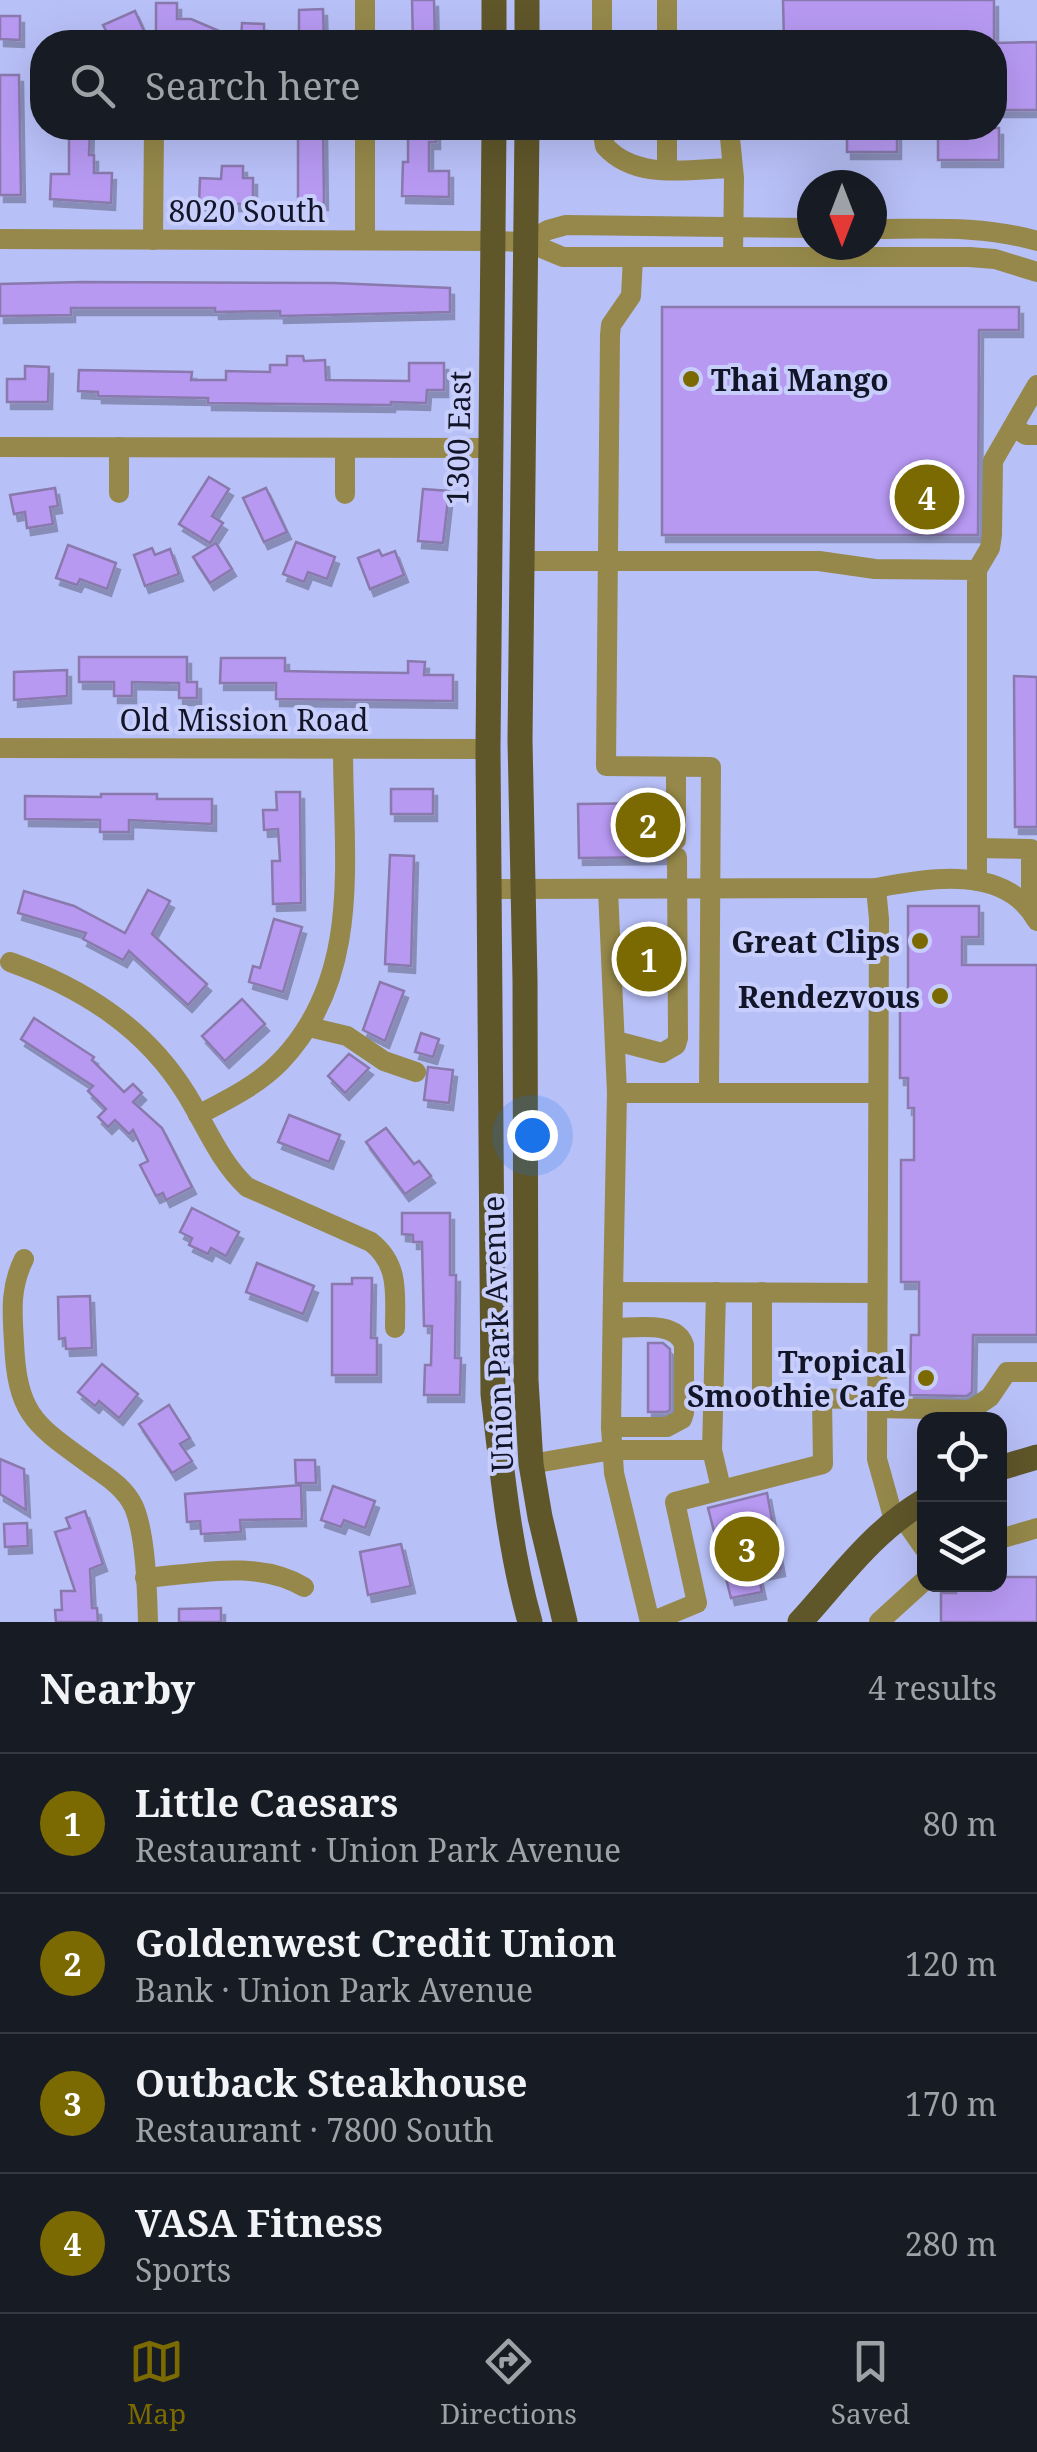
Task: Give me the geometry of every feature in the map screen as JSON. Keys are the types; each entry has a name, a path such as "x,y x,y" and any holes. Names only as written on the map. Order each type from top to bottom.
{"main road":[{"path":"494,0 494,30"},
{"path":"527,0 527,30"},
{"name":"1300 East","path":"488,750 494,140"},
{"path":"524,561 527,140"},
{"name":"Union Park Avenue","path":"524,561 520,740 524,889 523,1225 531,1464 565,1622"},
{"name":"Union Park Avenue","path":"488,750 493,1366 504,1492 530,1622"},
{"path":"493,1366 510,1406 516,1448 522,1460 531,1464"},
{"path":"1007,1466 1037,1457"},
{"path":"800,1622 858,1554 922,1502"}],"street":[{"path":"365,0 365,30"},
{"path":"602,0 602,30"},
{"path":"667,0 668,30"},
{"path":"153,240 154,140"},
{"path":"365,140 365,240"},
{"path":"604,140 615,158 646,169 732,168"},
{"path":"667,140 667,169"},
{"path":"731,140 733,257"},
{"path":"527,242 566,225 797,228"},
{"path":"887,229 972,228 1037,241"},
{"name":"8020 South","path":"0,239 527,242"},
{"path":"527,242 563,257 969,257 1037,272"},
{"path":"633,257 630,296 611,326 610,335 606,766 711,767 709,1093"},
{"path":"977,881 978,570 992,535 994,461 1037,385"},
{"path":"1013,427 1026,435 1037,435"},
{"path":"0,447 490,448"},
{"path":"119,447 119,492"},
{"path":"345,494 346,448"},
{"path":"524,561 818,561 875,569 978,570"},
{"name":"Old Mission Road","path":"0,748 488,750"},
{"path":"198,1116 241,1093 280,1063 310,1027 328,991 340,952 343,910 343,749"},
{"path":"616,1041 662,1053 676,1045 676,767"},
{"path":"977,848 1031,849 1034,915"},
{"path":"490,889 876,888 926,879 977,881 1012,894 1034,915"},
{"path":"876,888 877,1459 898,1518 917,1540"},
{"path":"608,889 617,1093 612,1450 650,1622 697,1603 674,1502 823,1464 822,1399"},
{"path":"10,962 77,988 138,1034 163,1062 235,1176 247,1186 372,1242 383,1251 395,1279 395,1328"},
{"path":"310,1027 347,1036 384,1061 416,1072"},
{"path":"617,1093 878,1093"},
{"path":"24,1259 14,1278 12,1296 18,1390 41,1428 124,1492 133,1506 148,1622"},
{"path":"613,1292 877,1293"},
{"path":"716,1292 712,1450 721,1488"},
{"path":"762,1292 762,1398 971,1410 990,1397 1007,1372 1037,1372"},
{"path":"611,1426 673,1426 684,1413 684,1345 680,1335 671,1329 612,1328"},
{"path":"531,1464 612,1450 712,1450"},
{"path":"1007,1537 1037,1528"},
{"path":"145,1578 260,1570 284,1575 304,1587"},
{"path":"879,1622 917,1587"}],"building":[{"path":"412,0 434,0 435,30 413,30"},
{"path":"783,0 994,0 994,30 784,30"},
{"path":"156,3 177,3 177,19 191,19 217,30 156,30"},
{"path":"323,9 324,30 299,30 299,10"},
{"path":"135,11 144,30 106,30 103,25"},
{"path":"0,16 20,16 20,40 0,39"},
{"path":"242,23 264,24 264,30 242,30"},
{"path":"1037,42 1037,110 1007,110 1007,43"},
{"path":"0,75 19,75 21,195 0,195"},
{"path":"69,140 90,140 94,173 112,173 111,203 50,199 51,174 69,174"},
{"path":"298,140 323,140 324,203 298,203"},
{"path":"408,140 436,140 429,142 429,171 449,171 449,197 402,196 403,162 408,162"},
{"path":"847,140 897,140 897,152 847,152"},
{"path":"938,140 999,140 999,160 938,160"},
{"path":"222,166 243,166 243,178 253,178 253,204 199,204 200,178 221,179"},
{"path":"334,283 450,288 450,312 280,316 280,311 215,312 215,308 71,308 71,315 0,316 0,284"},
{"path":"662,307 1019,307 1019,330 979,330 978,535 662,535"},
{"path":"287,356 303,356 304,361 325,360 326,380 409,381 409,363 444,363 444,390 427,390 426,403 391,405 208,403 208,398 98,396 98,392 78,391 79,370 192,372 191,380 226,380 226,371 270,372 270,365 287,365"},
{"path":"25,366 49,367 48,402 7,402 7,379 25,379"},
{"path":"209,477 229,489 212,516 223,523 210,543 179,524"},
{"path":"55,488 58,506 50,507 53,524 27,528 25,512 14,514 10,495"},
{"path":"266,488 287,532 264,542 243,498"},
{"path":"423,489 449,491 443,543 418,541"},
{"path":"296,542 335,557 327,579 308,572 304,582 283,574"},
{"path":"216,543 232,569 210,583 193,557"},
{"path":"68,545 116,563 107,589 80,579 77,585 56,578"},
{"path":"152,548 155,555 170,549 179,574 145,586 134,555"},
{"path":"379,550 382,556 395,551 404,575 370,589 358,558"},
{"path":"79,657 187,657 187,682 197,682 197,698 179,698 179,683 132,682 132,696 114,696 114,682 79,682"},
{"path":"221,658 285,658 285,671 330,672 408,673 408,661 425,662 424,675 453,675 453,701 276,699 276,683 220,683"},
{"path":"67,670 67,696 14,700 14,672"},
{"path":"1014,676 1037,677 1037,827 1015,827"},
{"path":"391,789 433,789 433,814 391,814"},
{"path":"276,792 300,792 301,903 273,904 272,861 280,861 278,829 264,830 263,810 277,810"},
{"path":"101,794 212,799 212,824 129,820 129,832 100,832 100,820 25,819 25,796"},
{"path":"662,803 662,840 666,849 663,857 579,858 578,804"},
{"path":"390,855 414,856 411,966 385,964"},
{"path":"148,890 170,901 152,934 207,984 188,1005 129,951 123,960 83,939 86,933 18,913 24,891 74,906 125,933"},
{"path":"908,906 979,906 979,937 962,937 962,965 1037,965 1037,1335 973,1335 972,1392 967,1396 910,1395 911,1335 919,1335 919,1282 901,1282 901,1160 914,1160 914,1108 908,1108 908,1078 900,1078 900,996 908,996"},
{"path":"274,919 302,927 283,992 249,982 253,966 260,968"},
{"path":"664,934 664,982 640,982 639,935"},
{"path":"380,982 404,991 385,1041 363,1030"},
{"path":"242,999 265,1024 225,1061 202,1036"},
{"path":"34,1018 94,1057 92,1060 124,1092 133,1084 142,1093 133,1102 162,1128 192,1187 166,1200 163,1193 156,1196 140,1165 148,1161 133,1130 129,1134 115,1120 108,1127 98,1117 106,1109 88,1091 93,1086 21,1039"},
{"path":"421,1033 439,1039 433,1057 415,1052"},
{"path":"349,1054 369,1068 345,1093 328,1076"},
{"path":"428,1067 453,1070 449,1103 424,1100"},
{"path":"289,1115 340,1135 329,1162 278,1142"},
{"path":"386,1128 414,1164 419,1161 431,1176 405,1194 366,1142"},
{"path":"192,1208 239,1232 226,1256 211,1248 208,1254 189,1245 192,1238 180,1232"},
{"path":"402,1213 450,1213 450,1275 456,1275 455,1358 461,1358 460,1395 424,1395 425,1365 431,1365 432,1326 424,1326 422,1242 413,1242 413,1235 402,1234"},
{"path":"257,1263 314,1286 303,1314 246,1292"},
{"path":"352,1278 372,1278 371,1338 377,1338 377,1375 332,1375 332,1284 352,1284"},
{"path":"90,1296 92,1348 66,1349 65,1338 59,1339 58,1297"},
{"path":"648,1343 663,1343 670,1349 670,1410 666,1412 648,1412"},
{"path":"102,1364 138,1394 119,1418 99,1401 95,1406 78,1392"},
{"path":"169,1405 190,1438 180,1444 192,1461 172,1473 139,1424"},
{"path":"0,1459 24,1469 26,1510 0,1494"},
{"path":"295,1460 315,1460 316,1483 296,1483"},
{"path":"301,1485 302,1519 240,1520 241,1532 201,1534 200,1521 187,1522 185,1494"},
{"path":"333,1486 375,1501 365,1528 344,1520 341,1527 321,1520"},
{"path":"767,1493 781,1569 758,1574 762,1592 731,1598 708,1508"},
{"path":"85,1511 103,1564 90,1569 92,1608 97,1608 98,1622 56,1622 55,1610 62,1610 61,1591 75,1591 55,1532 70,1528 66,1518"},
{"path":"27,1523 28,1546 5,1547 4,1524"},
{"path":"401,1544 411,1586 368,1595 360,1552"},
{"path":"1007,1577 1037,1577 1037,1622 941,1622 941,1593 1007,1592"},
{"path":"221,1608 221,1622 179,1622 179,1609"}],"place":[{"name":"Thai Mango","path":"691,379"},
{"name":"VASA Fitness","path":"927,497"},
{"name":"Goldenwest Credit Union","path":"648,825"},
{"name":"Great Clips","path":"920,941"},
{"name":"Little Caesars","path":"649,959"},
{"name":"Rendezvous","path":"940,996"},
{"name":"Tropical Smoothie Cafe","path":"926,1378"},
{"name":"Outback Steakhouse","path":"747,1549"}]}
